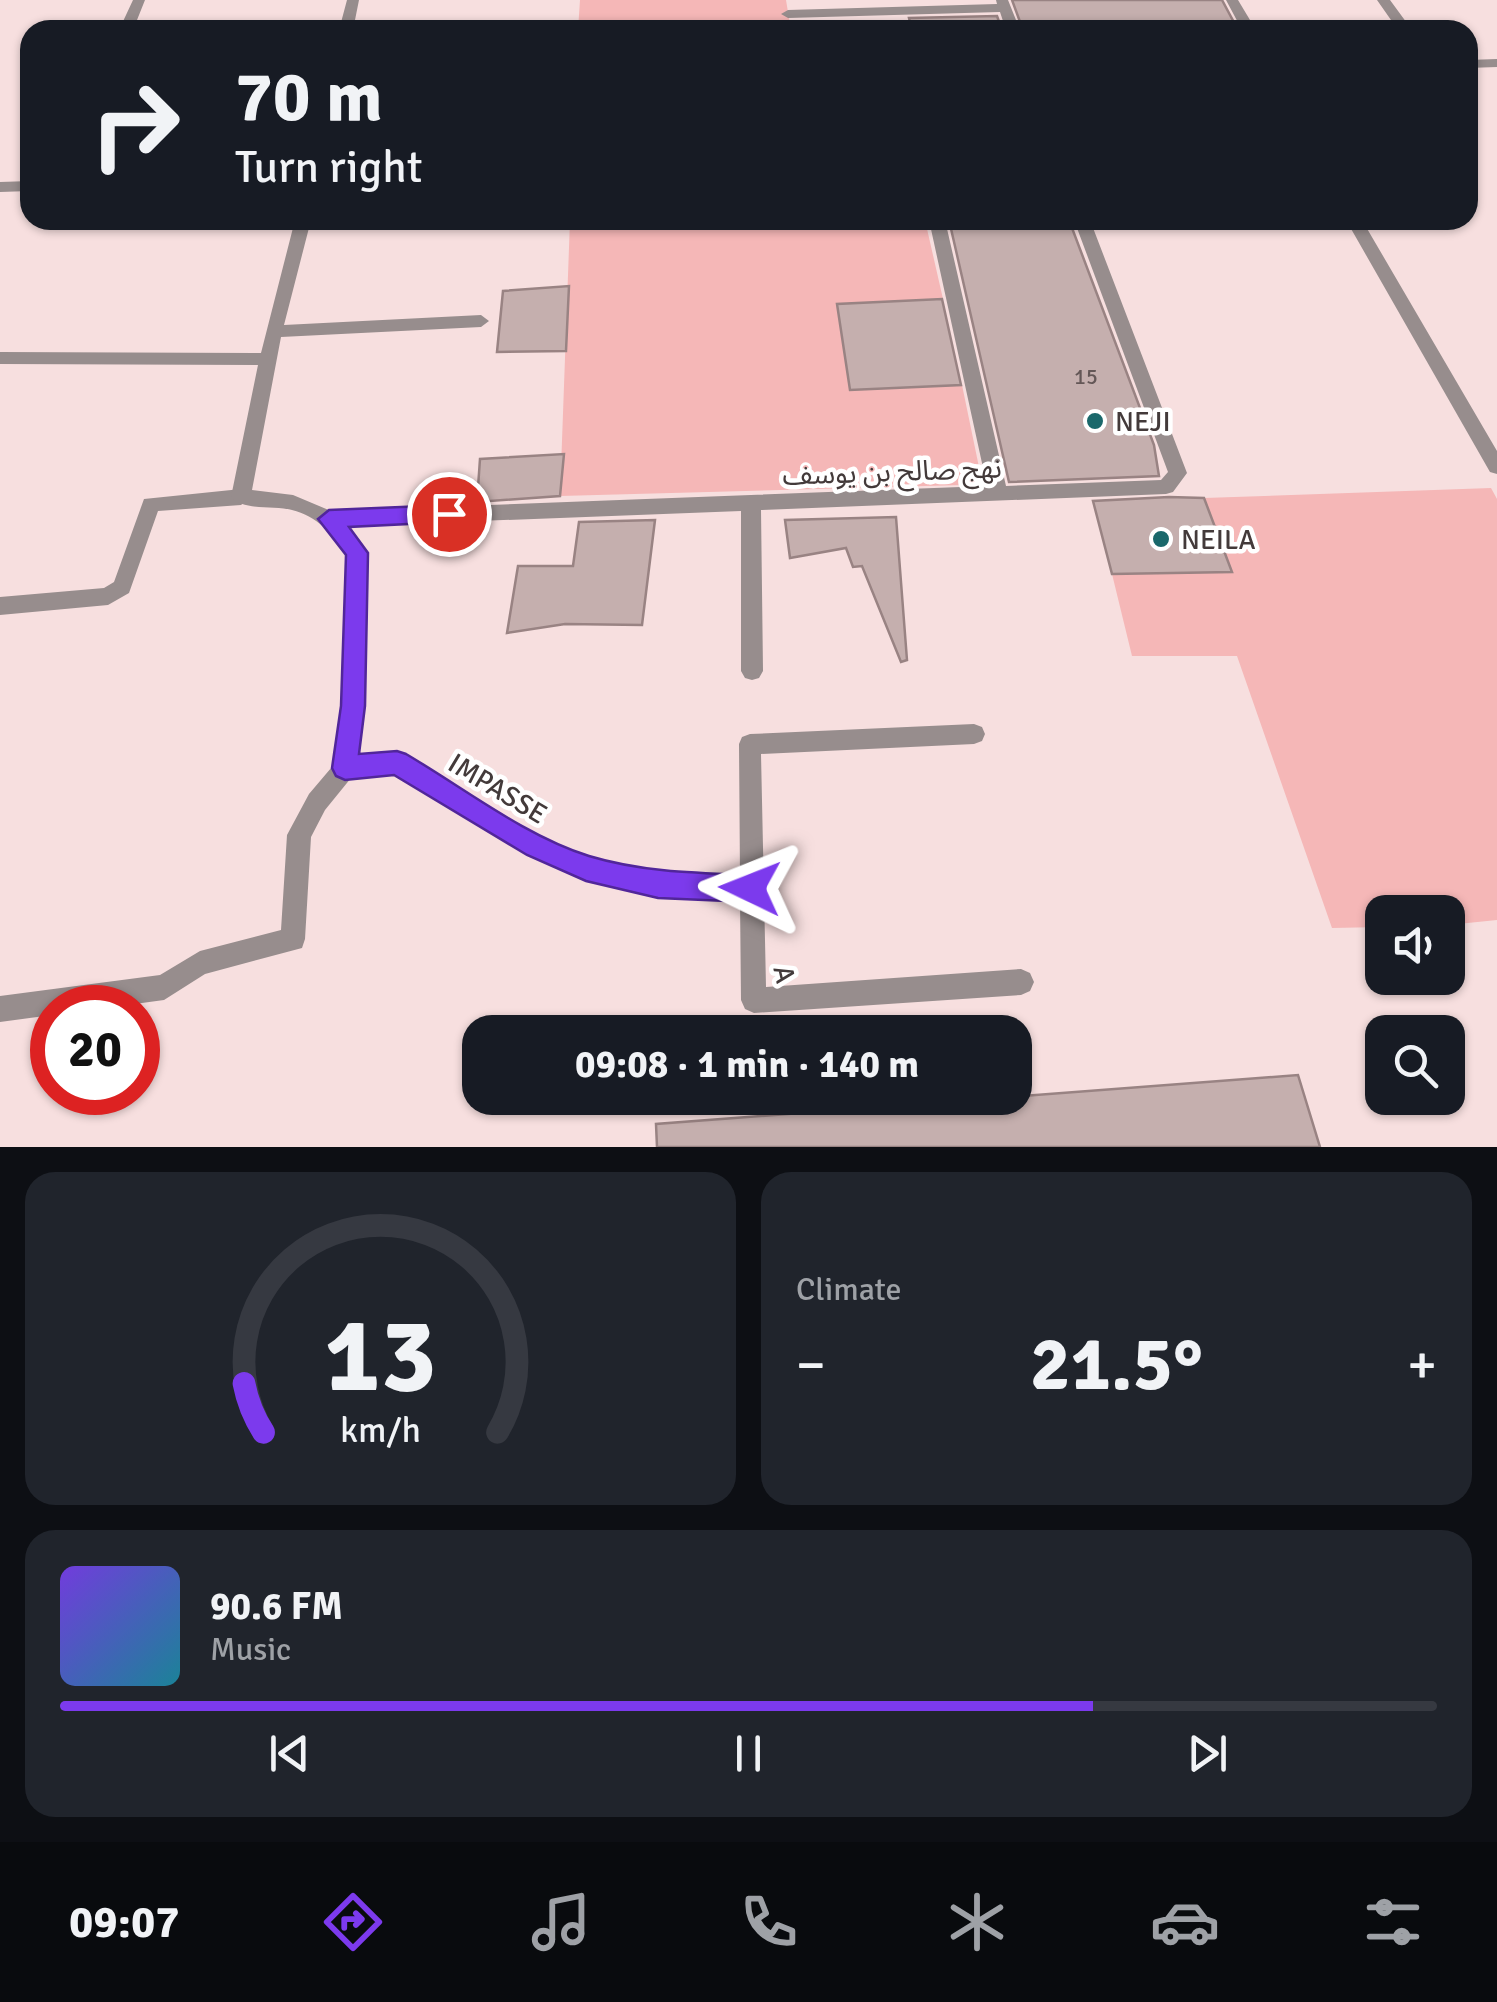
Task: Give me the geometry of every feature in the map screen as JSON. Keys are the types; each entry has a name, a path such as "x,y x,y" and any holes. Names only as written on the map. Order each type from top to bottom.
{"street":[{"path":"1382,0 1397,20"},
{"path":"788,14 1004,4"},
{"path":"241,498 274,330 300,230"},
{"path":"939,230 998,494"},
{"name":"نهج صالح بن يوسف","path":"329,519 1145,491 1166,487 1178,473 1086,230"},
{"path":"1360,230 1497,467"},
{"path":"274,330 481,321"},
{"path":"0,358 268,359"},
{"path":"0,606 108,596 122,586 150,504 282,496 329,519 357,553 353,706 345,768 317,802 299,835 293,939 200,964 164,988 0,1009"},
{"path":"751,504 752,671"},
{"name":"A","path":"974,734 750,744 754,1000 1022,982"},
{"name":"IMPASSE","path":"345,768 397,762 536,846 586,868 658,885 750,888"}],"shaded area":[{"path":"580,0 786,0 789,20 579,20"},
{"path":"570,230 927,230 943,299 837,304 850,389 962,385 980,472 962,485 560,496"},
{"path":"1491,488 1497,499 1497,920 1465,923 1465,895 1365,895 1365,927 1332,928 1237,656 1132,656 1112,574 1232,572 1204,498"}],"building":[{"path":"1012,0 1222,0 1233,20 1019,20"},
{"path":"997,16 998,20 910,20"},
{"path":"951,230 1073,230 1154,445 1159,476 1009,482"},
{"path":"569,286 566,351 497,352 503,291"},
{"path":"942,299 961,385 850,390 837,304"},
{"path":"564,454 560,496 477,502 480,459"},
{"name":"NEILA","path":"1204,498 1232,572 1112,574 1093,501"},
{"path":"896,517 907,660 901,662 862,566 853,567 846,548 790,558 785,520"},
{"path":"655,520 642,625 565,624 507,633 518,566 573,566 579,522"},
{"path":"1298,1075 1320,1147 657,1147 656,1124 774,1115 1032,1115 1032,1095"}],"place":[{"name":"NEJI","path":"1095,421"},
{"name":"NEILA","path":"1161,539"}],"route":[{"path":"449,514 329,519 357,553 353,706 345,768 397,762 536,846 586,868 658,885 750,888"}]}
